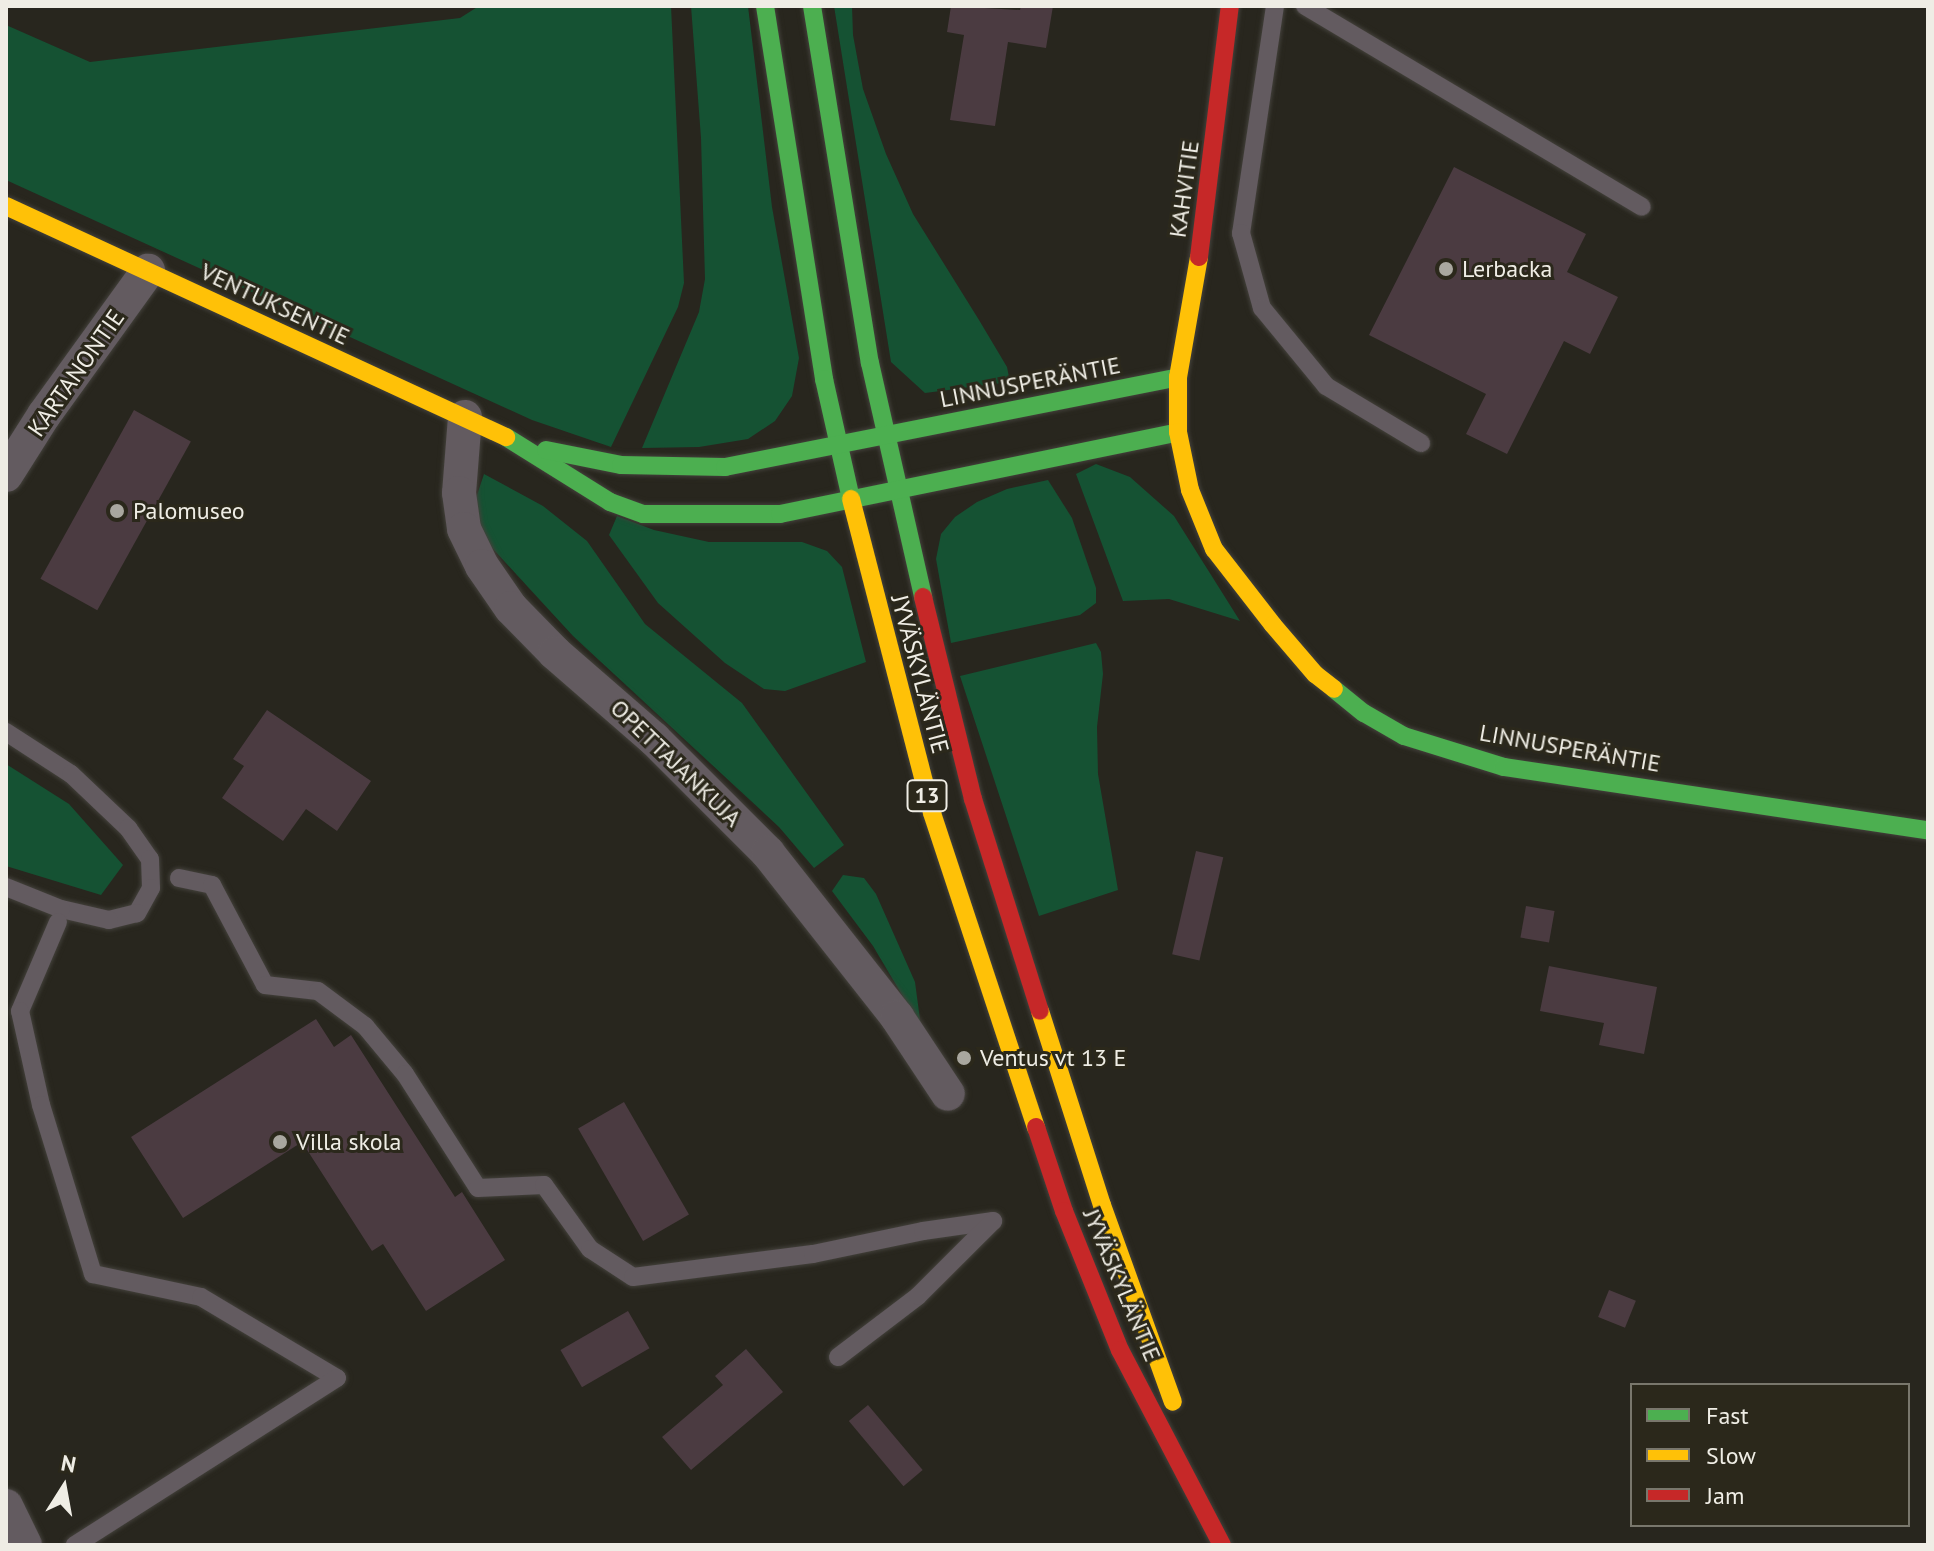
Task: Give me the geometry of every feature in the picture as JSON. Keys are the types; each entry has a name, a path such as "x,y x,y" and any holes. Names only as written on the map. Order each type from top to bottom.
{"main road":[{"name":"JYVÄSKYLÄNTIE","path":"765,6 824,379 852,502 932,813 1044,1153 1120,1350 1223,1545"},
{"name":"JYVÄSKYLÄNTIE","path":"812,6 864,332 898,492 973,799 1102,1205 1223,1545"},
{"name":"KAHVITIE","path":"1178,377 1221,238 1230,6"},
{"name":"VENTUKSENTIE","path":"6,206 524,445 610,502 643,514 714,517 780,514 898,492"},
{"name":"LINNUSPERÄNTIE","path":"885,435 1178,377 1178,432 1190,490 1214,549 1315,674 1364,713 1404,736 1504,767 1928,830"},
{"path":"898,492 1178,432"},
{"name":"VENTUKSENTIE","path":"524,445 621,465 725,467 885,435"}],"street":[{"name":"KARTANONTIE","path":"6,475 44,415 148,271"},
{"name":"OPETTAJANKUJA","path":"465,417 459,493 464,529 482,566 511,608 555,653 665,750 768,853 897,1017 948,1094"},
{"path":"6,1506 25,1545"}],"lane":[{"path":"1275,6 1221,238 1262,308 1326,386 1421,443"},
{"path":"1305,6 1642,207"},
{"path":"6,732 71,774 128,828 150,859 151,888 137,913 109,920 61,909 6,887"},
{"path":"179,878 212,885 265,985 318,991 365,1026 405,1074 478,1188 544,1185 590,1249 633,1277 813,1254 923,1231 993,1221 918,1296 838,1357"},
{"path":"58,922 20,1011 41,1105 93,1274 201,1297 337,1378 75,1545"}],"green space":[{"path":"479,6 671,6 684,283 678,307 611,447 532,420 6,180 6,25 90,62 460,18"},
{"path":"691,6 748,6 772,207 799,358 792,396 775,421 748,439 699,447 642,448 699,312 705,279 701,138"},
{"path":"834,6 852,6 853,35 863,89 886,154 913,214 1007,367 1010,382 925,393 891,362"},
{"path":"1096,464 1130,477 1174,516 1240,621 1169,599 1123,601 1076,474"},
{"path":"484,474 543,506 587,541 645,624 742,703 844,845 814,868 779,827 573,636 483,538 473,507"},
{"path":"1048,480 1072,518 1096,588 1096,603 1080,615 951,643 936,559 941,534 955,517 977,502 1007,489"},
{"path":"617,516 654,530 709,542 802,542 827,551 842,567 866,662 785,691 764,689 725,663 658,603 609,535"},
{"path":"1096,643 1101,652 1103,674 1097,727 1098,774 1118,890 1039,916 960,676"},
{"path":"6,764 69,804 123,865 101,895 6,866"},
{"path":"843,875 864,878 876,894 915,982 921,1027 873,946 832,891"}],"building":[{"path":"951,6 1020,10 1021,6 1053,6 1046,48 1008,42 995,126 950,120 964,35 947,32"},
{"path":"1454,167 1586,234 1567,272 1618,297 1590,354 1564,341 1507,454 1466,434 1486,394 1369,335"},
{"name":"Palomuseo","path":"134,410 191,442 97,610 40,579"},
{"path":"267,710 371,781 337,831 306,809 283,841 222,798 244,766 233,759"},
{"path":"1196,851 1223,857 1199,961 1172,954"},
{"path":"1526,906 1555,911 1549,943 1520,938"},
{"path":"1549,966 1657,987 1644,1054 1599,1045 1604,1023 1540,1011"},
{"path":"316,1019 334,1047 351,1035 455,1197 462,1192 505,1260 426,1311 383,1244 372,1251 302,1142 183,1218 131,1137"},
{"path":"624,1102 689,1215 643,1241 578,1128"},
{"path":"1609,1290 1636,1301 1625,1328 1598,1317"},
{"path":"628,1311 650,1348 582,1387 560,1350"},
{"path":"746,1349 783,1392 691,1470 662,1437 723,1385 715,1376"},
{"path":"868,1405 923,1470 903,1486 849,1421"}],"traffic: fast":[{"path":"765,6 824,379 851,499"},
{"path":"812,6 870,363 923,597"},
{"path":"546,450 621,465 725,467 1178,377"},
{"path":"506,437 610,502 643,514 780,514 1178,432"},
{"path":"1334,689 1364,713 1404,736 1504,767 1928,830"}],"traffic: slow":[{"path":"6,206 506,437"},
{"path":"1199,257 1178,377 1178,432 1190,490 1214,549 1273,625 1315,674 1334,689"},
{"path":"851,499 932,813 1036,1127"},
{"path":"1040,1011 1102,1205 1173,1402"}],"traffic: jam":[{"path":"1199,257 1230,6"},
{"path":"923,597 973,799 1040,1011"},
{"path":"1036,1127 1064,1211 1120,1350 1222,1545"}],"place":[{"name":"Lerbacka","path":"1446,269"},
{"name":"Palomuseo","path":"117,511"},
{"name":"Ventus vt 13 E","path":"964,1058"},
{"name":"Villa skola","path":"280,1142"}]}
